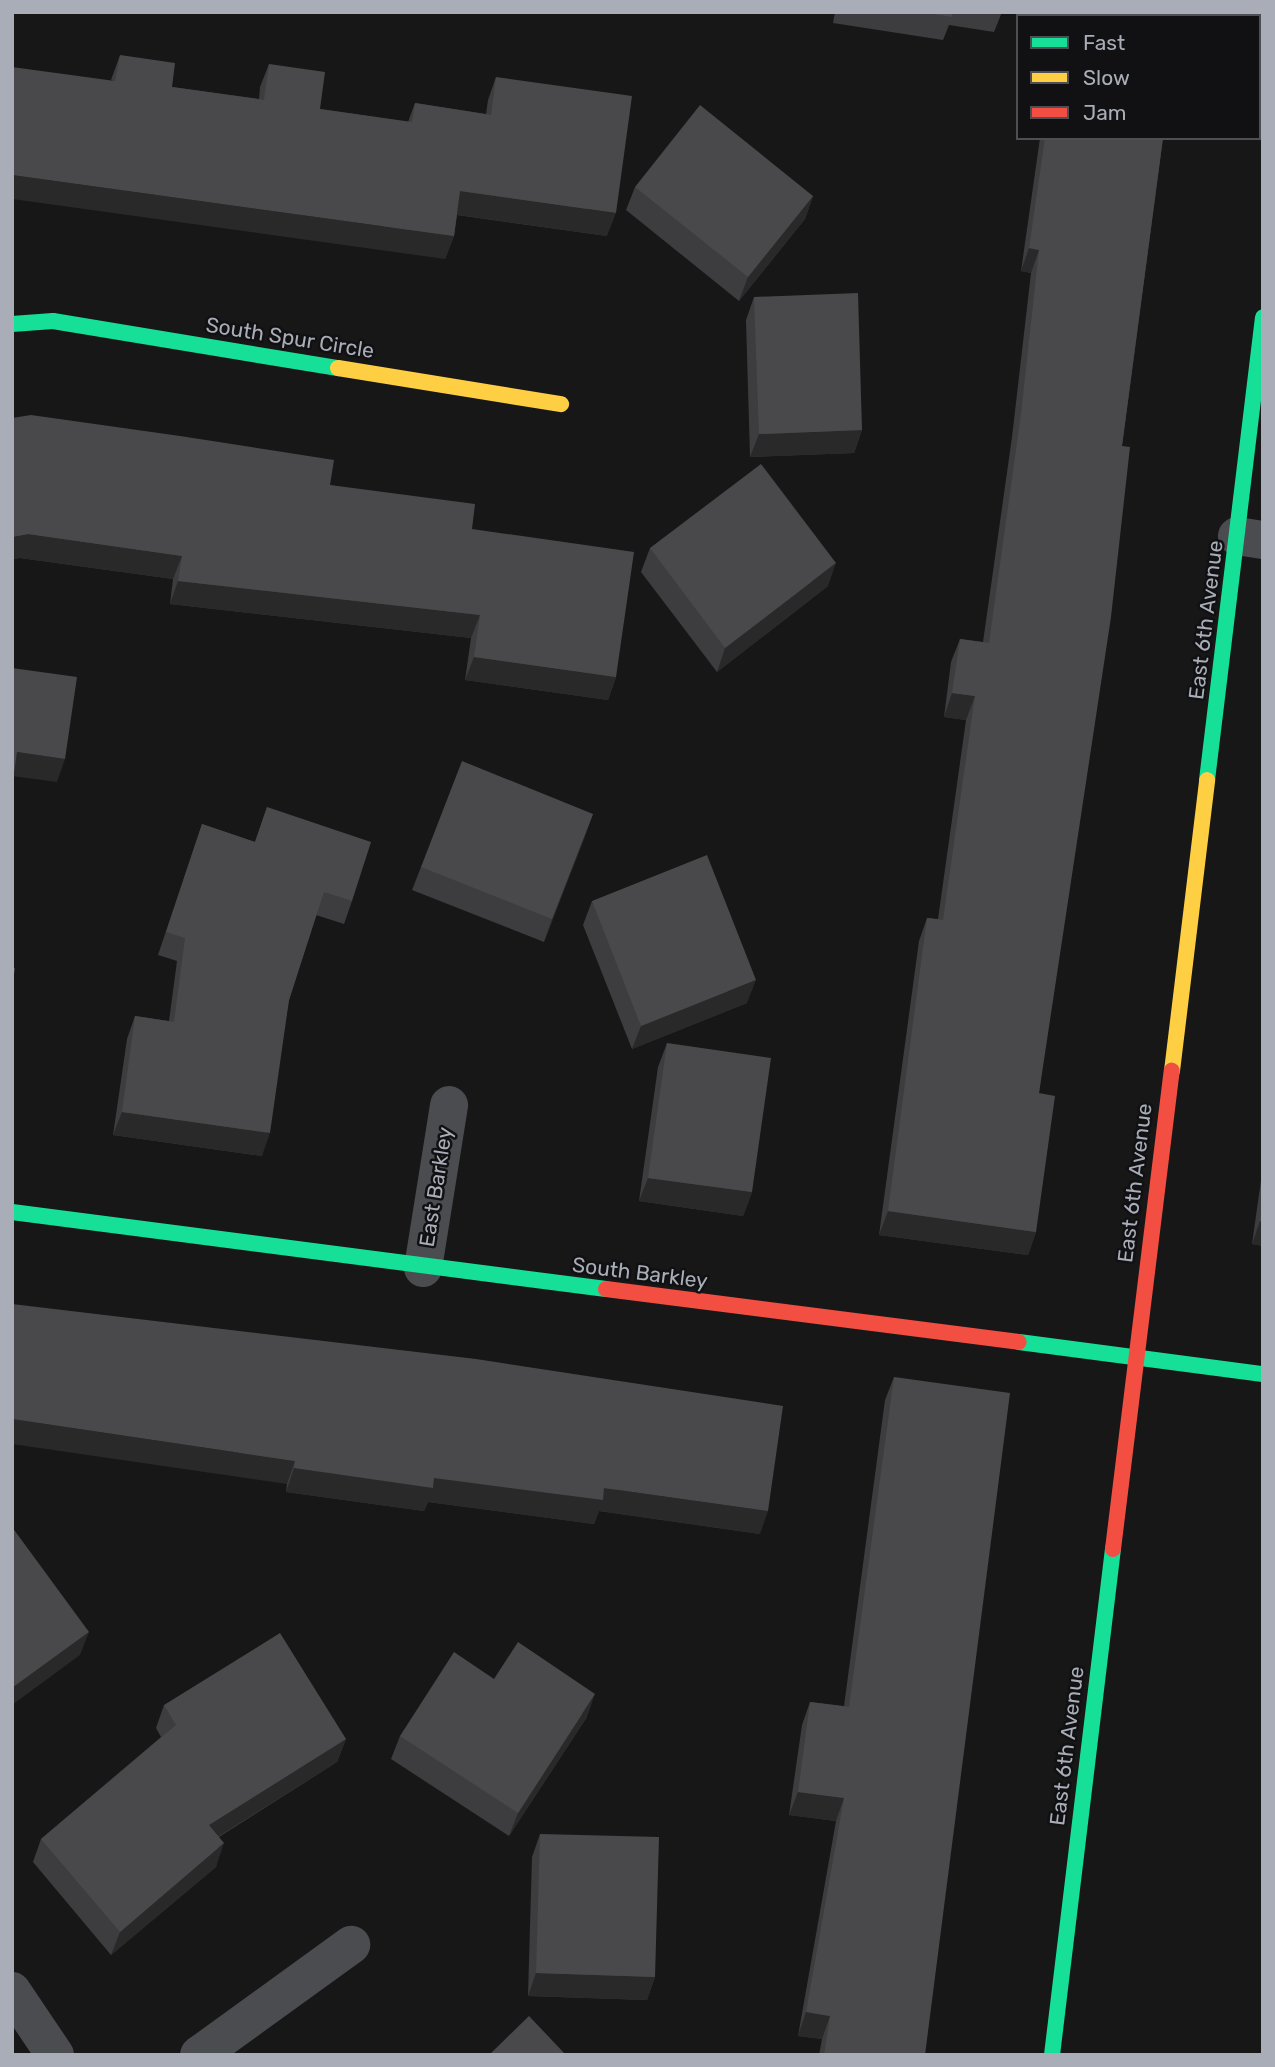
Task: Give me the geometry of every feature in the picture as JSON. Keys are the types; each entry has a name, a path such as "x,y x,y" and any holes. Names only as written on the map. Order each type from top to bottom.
{"street":[{"name":"East 6th Avenue","path":"1052,2055 1135,1356 1250,538 1263,317"},
{"name":"South Spur Circle","path":"12,324 53,321 561,404"},
{"name":"East Barkley","path":"423,1268 449,1105"},
{"name":"South Barkley","path":"12,1212 423,1268 1263,1374"},
{"path":"199,2055 351,1945"},
{"path":"12,1991 55,2055"}],"building":[{"path":"921,12 952,12 952,17"},
{"path":"1121,12 1208,12 1208,14 1120,14"},
{"path":"120,55 175,63 172,87 264,100 269,64 325,72 320,109 412,122 415,103 491,115 496,77 632,96 616,213 460,191 454,236 12,175 12,67 115,81"},
{"path":"700,105 813,196 748,277 635,187"},
{"path":"1045,140 1163,140 1122,446 1130,447 1111,617 1039,1093 1055,1096 1036,1232 888,1211 927,918 943,920 975,696 952,693 960,639 989,643 1021,414 1039,250 1029,248"},
{"path":"858,293 862,430 759,434 754,297"},
{"path":"31,415 334,460 330,485 475,504 472,529 634,552 616,677 474,657 480,615 178,581 182,556 28,534 12,537 12,418"},
{"path":"761,464 836,563 725,648 650,548"},
{"path":"12,668 77,677 65,759 17,752 12,787"},
{"path":"462,761 593,814 552,919 421,867"},
{"path":"267,807 371,842 352,901 324,892 289,1000 270,1133 122,1112 135,1016 174,1022 185,938 166,932 202,824 255,842"},
{"path":"707,855 756,980 641,1026 592,901"},
{"path":"667,1043 771,1058 752,1192 648,1178"},
{"path":"12,1304 476,1359 783,1406 768,1511 604,1488 603,1500 434,1478 433,1488 294,1468 295,1461 12,1419"},
{"path":"894,1377 1010,1393 925,2055 824,2055 830,2016 806,2012 844,1798 798,1792 810,1702 849,1707"},
{"path":"12,1527 89,1632 12,1688"},
{"path":"280,1633 346,1739 209,1825 224,1843 120,1932 41,1839 176,1725 164,1705"},
{"path":"518,1642 595,1694 518,1813 400,1736 454,1652 494,1679"},
{"path":"540,1834 659,1837 655,1977 536,1973"},
{"path":"529,2016 566,2055 489,2055"}],"traffic: fast":[{"path":"1207,780 1263,317"},
{"path":"12,324 53,321 338,368"},
{"path":"12,1212 606,1289"},
{"path":"1019,1342 1263,1374"},
{"path":"1052,2055 1113,1549"}],"traffic: slow":[{"path":"338,368 561,404"},
{"path":"1172,1071 1207,780"}],"traffic: jam":[{"path":"1113,1549 1172,1071"},
{"path":"606,1289 1019,1342"}]}
